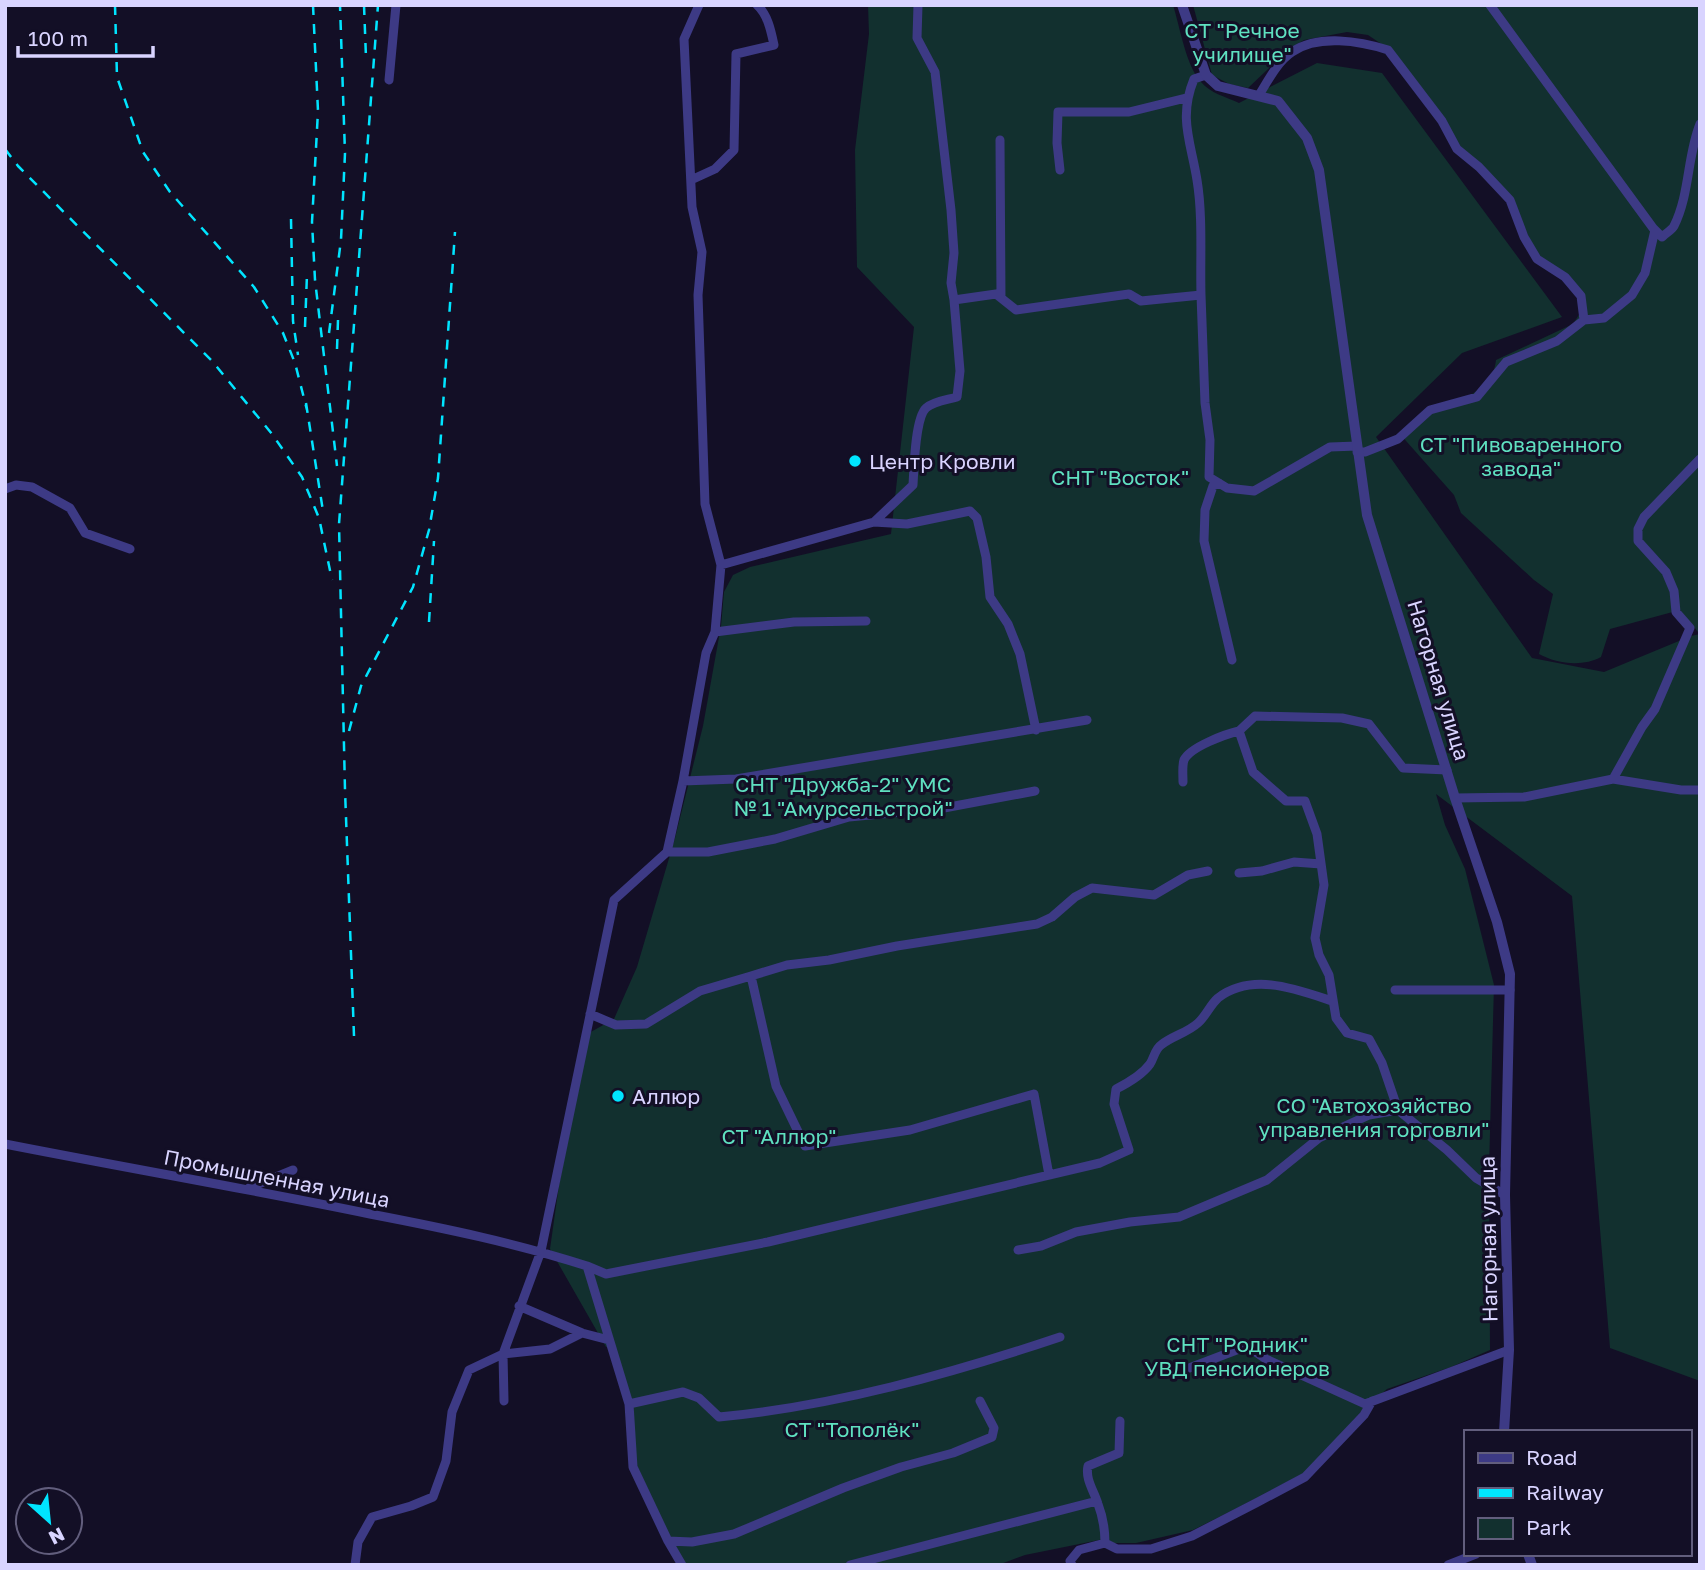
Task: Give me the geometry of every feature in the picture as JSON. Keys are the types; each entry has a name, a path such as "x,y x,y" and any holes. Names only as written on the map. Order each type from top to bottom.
{"street":[{"path":"389,80 396,5"},
{"path":"504,1401 503,1354 541,1251 614,900 667,852 706,653 715,632 721,565 705,504 698,295 702,252 692,206 684,39 699,5"},
{"path":"691,180 715,169 733,150 736,54 774,45 771,30 762,9 757,5"},
{"path":"873,522 913,485 919,422 923,410 957,397 960,371 951,283 954,253 942,130 935,72 917,38 918,5"},
{"path":"1182,5 1206,75 1194,79 1186,98 1187,135 1198,182 1205,403 1210,440 1209,477 1227,488 1254,491 1330,447 1365,452 1398,439 1430,410 1477,397 1506,362 1557,341 1584,320 1604,318 1633,295 1645,273 1655,230"},
{"path":"1490,5 1601,160 1662,237 1673,228 1684,194 1693,141 1700,124"},
{"path":"1259,95 1276,69 1293,51 1324,40 1388,50 1442,121 1457,149 1479,167 1510,200 1524,237 1537,259 1565,277 1581,296 1584,320"},
{"name":"Нагорная улица","path":"1206,75 1218,86 1278,101 1307,138 1319,170 1367,515 1455,798 1497,922 1510,974 1505,1195 1509,1350 1504,1430"},
{"path":"1060,170 1058,112 1129,112 1186,98"},
{"path":"1000,140 1001,298"},
{"path":"954,299 996,294 1016,310 1129,294 1141,301 1201,296"},
{"path":"1613,779 1655,709 1695,626 1676,612 1674,591 1666,572 1638,541 1638,529 1644,517 1700,458"},
{"path":"1219,483 1213,486 1205,510 1204,541 1232,660"},
{"path":"5,489 16,485 32,487 70,508 85,533 130,550"},
{"path":"721,565 873,522 907,524 970,511 977,518 986,557 990,597 1008,624 1020,654 1036,730"},
{"path":"715,632 793,622 866,621"},
{"path":"1182,782 1184,761 1190,752 1226,734 1239,731 1255,716 1342,718 1369,724 1403,768 1447,770"},
{"path":"683,781 736,779 1087,720"},
{"path":"1239,731 1253,772 1286,801 1305,801 1317,834 1324,885 1315,938 1319,955 1329,975 1336,1018 1347,1033 1369,1040 1382,1063 1398,1110 1476,1178 1505,1195"},
{"path":"1455,798 1524,797 1613,779 1681,790 1700,790"},
{"path":"667,852 708,852 775,839 849,817 944,808 1034,791"},
{"path":"1240,873 1262,871 1294,862 1321,864"},
{"path":"590,1014 616,1025 646,1024 700,991 787,965 1037,924 1052,917 1075,897 1092,888 1154,895 1188,876 1208,871"},
{"path":"751,976 776,1086 805,1146 910,1130 1034,1094 1049,1175"},
{"name":"Промышленная улица","path":"5,1143 423,1224 541,1251 606,1274 718,1252 1100,1163 1129,1150 1114,1104 1116,1090 1131,1082 1150,1065 1159,1046 1184,1034 1199,1022 1217,999 1241,985 1264,984 1299,990 1332,1001"},
{"path":"1395,990 1510,990"},
{"path":"1018,1250 1076,1232 1130,1222 1179,1217 1267,1180 1319,1138 1369,1115 1398,1110"},
{"path":"247,1188 293,1170"},
{"path":"587,1266 629,1404 633,1467 668,1541 682,1564"},
{"path":"519,1306 582,1333 609,1339"},
{"path":"355,1565 358,1542 372,1517 411,1507 433,1497 446,1461 452,1412 469,1370 503,1354 550,1349 582,1333"},
{"path":"629,1404 684,1392 699,1398 719,1417 762,1413 833,1400 986,1362 1060,1338"},
{"path":"1184,1370 1247,1346 1266,1359 1365,1404 1509,1350"},
{"path":"668,1541 692,1542 734,1534 843,1488 953,1453 992,1437 995,1427 979,1401"},
{"path":"1072,1565 1070,1561 1079,1550 1105,1543 1117,1549 1150,1549 1192,1536 1305,1477 1364,1415 1372,1401"},
{"path":"1105,1543 1105,1527 1086,1473 1088,1466 1119,1453 1120,1421"},
{"path":"850,1565 1097,1500"},
{"path":"1448,1565 1471,1556"}],"green space":[{"path":"868,5 1173,5 1187,56 1196,75 1209,89 1239,103 1317,63 1382,73 1562,317 1462,353 1376,437 1532,658 1604,672 1700,634 1700,1381 1610,1348 1572,896 1436,794 1445,825 1465,869 1494,985 1489,1169 1490,1350 1387,1389 1362,1411 1304,1473 1193,1530 1136,1543 1114,1543 1104,1539 1025,1555 998,1565 686,1565 633,1457 634,1411 615,1346 606,1347 550,1249 559,1185 589,1033 614,1019 637,967 675,838 703,726 721,626 724,592 733,575 750,567 891,534 914,327 857,267 855,150 869,34"},
{"path":"1193,5 1700,5 1700,631 1698,632 1680,610 1610,629 1601,657 1594,660 1570,663 1539,654 1553,594 1461,513 1454,495 1399,433 1421,415 1478,390 1493,373 1496,360 1573,324 1584,307 1583,298 1535,251 1514,204 1463,151 1389,49 1368,35 1347,32 1304,40 1289,49 1248,88 1229,84 1212,75"}],"railway":[{"path":"115,5 117,77 143,152 170,192 254,287 283,333 295,363 307,410"},
{"path":"313,5 318,111 312,222 315,280 337,466"},
{"path":"329,333 341,240 345,153 340,5"},
{"path":"364,5 366,58"},
{"path":"354,1036 339,524 378,5"},
{"path":"5,149 18,166 212,361 272,434 302,477 319,518 332,580"},
{"path":"291,219 293,321 298,355"},
{"path":"349,731 361,686 413,587 429,530 438,478 455,232"},
{"path":"305,327 307,274"},
{"path":"337,349 338,320"},
{"path":"306,403 323,511"},
{"path":"429,622 434,541"}],"place":[{"name":"Центр Кровли","path":"855,461"},
{"name":"Аллюр","path":"618,1096"}],"park label":[{"name":"СТ \"Речное училище\"","path":"1242,42"},
{"name":"СТ \"Пивоваренного завода\"","path":"1521,456"},
{"name":"СНТ \"Восток\"","path":"1120,477"},
{"name":"СНТ \"Дружба-2\" УМС № 1 \"Амурсельстрой\"","path":"843,796"},
{"name":"СО \"Автохозяйство управления торговли\"","path":"1374,1117"},
{"name":"СТ \"Аллюр\"","path":"779,1136"},
{"name":"СНТ \"Родник\" УВД пенсионеров","path":"1237,1356"},
{"name":"СТ \"Тополёк\"","path":"852,1429"}]}
